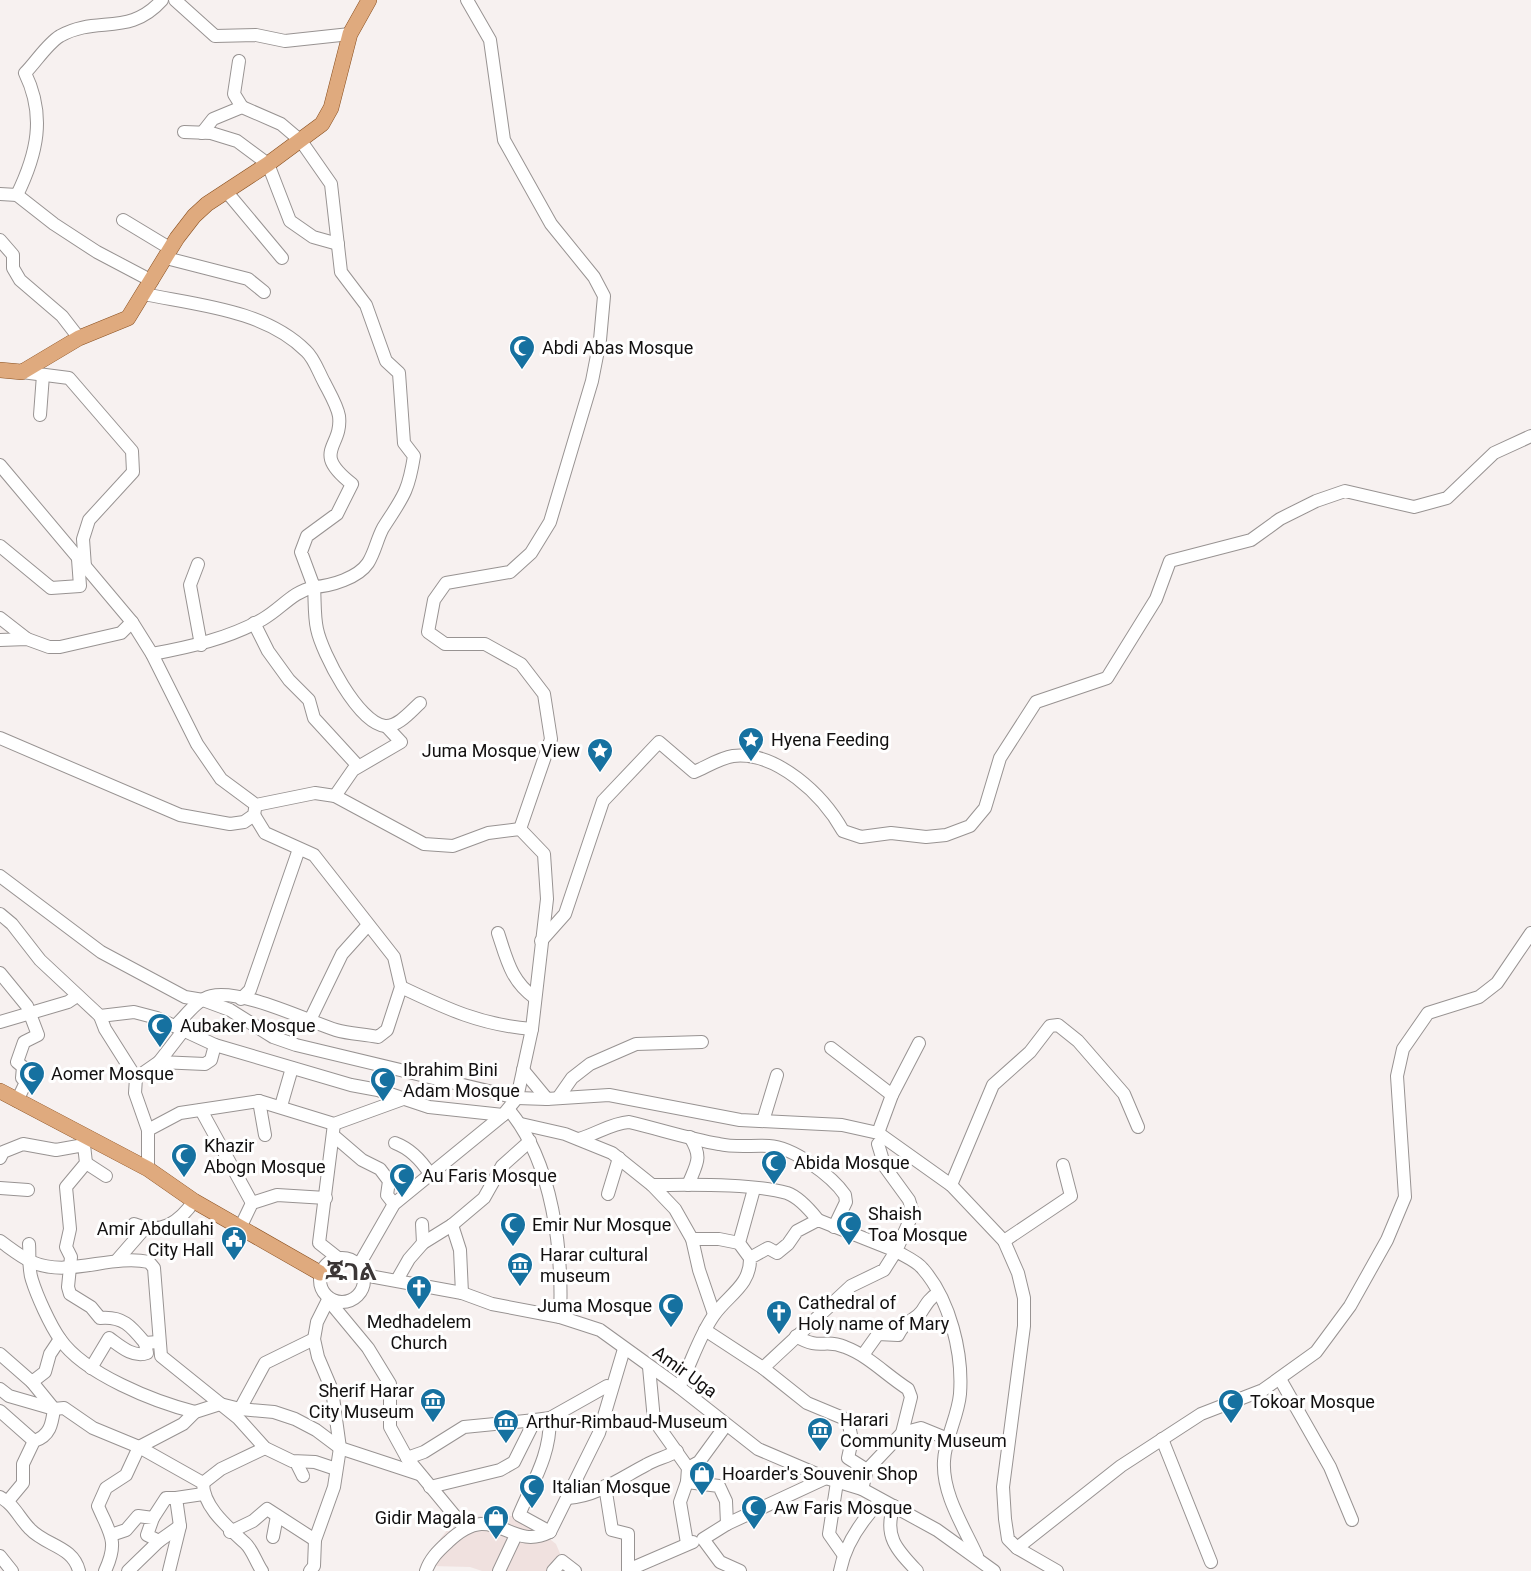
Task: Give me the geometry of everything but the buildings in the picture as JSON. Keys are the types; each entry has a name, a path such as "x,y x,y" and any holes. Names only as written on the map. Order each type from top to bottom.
{"main road":[{"path":"0,370 22,372 79,338 128,318 194,216 226,191 301,141 327,118 350,34 369,0"},
{"path":"0,1091 148,1169 194,1201 320,1273"}],"street":[{"path":"17,195 33,164 37,122 35,94 25,73 58,37 82,27 132,20 149,14 162,0"},
{"path":"175,0 215,36 256,35 285,41 350,34"},
{"path":"467,0 490,40 504,140 551,224 594,277 604,296 600,340 592,381 550,522 531,553 510,572 446,583 434,600 428,632 445,644 484,644 520,664 544,694 551,739 520,829"},
{"path":"152,654 201,645 254,623 300,590 327,586 345,580 367,564 383,529 404,498 414,456 404,443 399,373 386,362 366,305 341,272 331,184 301,141 281,124 242,107 234,94 239,61"},
{"path":"202,133 213,119 242,107"},
{"path":"184,132 202,133 237,141 268,164 290,221 313,237 338,244"},
{"path":"226,191 282,258"},
{"path":"0,194 17,195 63,230 148,288 250,318 282,330 308,352 339,416 337,434 330,447 332,462 339,474 352,484 337,514 307,536 301,552 314,587 317,630 334,670 359,707 375,722 386,726 401,742 358,766 335,796"},
{"path":"123,220 168,253 248,279 264,292"},
{"path":"0,240 13,255 13,268 20,280 62,316 79,338"},
{"path":"22,372 69,378 132,451 134,471 89,520 83,539 85,569"},
{"path":"40,415 43,375"},
{"path":"541,941 565,914 603,801 659,742 694,772 732,756 763,758 796,779 832,811 843,831 861,837 891,833 926,837 946,835 970,826 985,808 1000,758 1036,702 1107,678 1156,599 1170,561 1251,540 1289,515 1345,491 1414,507 1447,498 1494,453 1531,436"},
{"path":"0,465 85,569 132,621 152,654 197,744 221,779 255,810 265,833 314,855 394,957 401,987 387,1030 378,1036 338,1030 241,999 211,996 203,1000 179,1028 159,1062 136,1078"},
{"path":"0,546 51,588 80,585 77,557"},
{"path":"198,564 190,585 201,645"},
{"path":"0,618 27,639 49,647 60,647 121,633 132,621"},
{"path":"254,623 268,651 289,680 309,700 314,718 358,766"},
{"path":"0,640 27,639"},
{"path":"386,726 396,723 420,703"},
{"path":"0,738 180,815 230,824 244,822 255,810 315,793 335,796 424,844 453,846 489,833 520,829"},
{"path":"329,1299 344,1302 351,1300 362,1290 361,1270 394,1204 506,1112 517,1098 532,1029 547,899 544,855 520,829"},
{"path":"241,999 250,990 299,849"},
{"path":"0,876 101,952 185,997 203,1000 230,1010 273,1037 296,1045 517,1098 609,1095 740,1120 842,1125 878,1139 951,1185 1004,1241 1013,1257 1024,1298 1024,1326 1003,1487 1008,1539 1017,1548 1054,1570"},
{"path":"0,914 77,996 100,1016 105,1029 136,1078 135,1093 148,1130 148,1169"},
{"path":"310,1020 342,954 368,925"},
{"path":"498,933 510,970 520,988 535,998"},
{"path":"1017,1548 1121,1466 1162,1439 1202,1414 1263,1390 1280,1379 1316,1352 1339,1325 1387,1240 1405,1197 1396,1076 1403,1049 1428,1013 1479,997 1497,983 1531,933"},
{"path":"0,973 27,1006 38,1035 24,1042 17,1062 23,1066 22,1078 26,1082 17,1101"},
{"path":"401,987 448,1010 489,1023 532,1029"},
{"path":"0,1022 68,1002 77,996"},
{"path":"100,1016 134,1012 179,1028 215,1046 429,1107 506,1112 521,1124 530,1141 550,1200 560,1252 560,1317"},
{"path":"951,1185 993,1085 1030,1052 1050,1026 1058,1025 1078,1041 1124,1094 1138,1127"},
{"path":"552,1098 590,1064 636,1044 702,1042"},
{"path":"763,1368 851,1286 878,1275 896,1251 914,1213 909,1200 885,1167 878,1139 892,1095 919,1043"},
{"path":"159,1062 205,1064 212,1060 215,1046"},
{"path":"831,1048 892,1095"},
{"path":"281,1106 292,1068"},
{"path":"523,1070 552,1098"},
{"path":"763,1121 777,1075"},
{"path":"334,1130 403,1099"},
{"path":"148,1130 180,1113 259,1101 281,1106 334,1130 362,1160 380,1169 389,1181 387,1195 394,1204"},
{"path":"259,1101 265,1135"},
{"path":"201,1110 252,1203"},
{"path":"579,1139 600,1133 618,1123 629,1122 737,1147 771,1146 804,1158 845,1195 846,1202 834,1227"},
{"path":"521,1124 579,1139 612,1153 652,1185 675,1209 692,1239 699,1270 714,1314"},
{"path":"334,1130 319,1243 338,1258"},
{"path":"688,1185 699,1157 699,1151 690,1137"},
{"path":"396,1280 409,1259 423,1243 452,1225 484,1198 502,1166 530,1141"},
{"path":"395,1143 420,1160 430,1174"},
{"path":"0,1158 3,1152 22,1144 56,1150 84,1145 86,1163 66,1187 70,1229 66,1247 71,1257 68,1287 70,1294 91,1307 100,1318 116,1318 132,1324 144,1342 147,1353 140,1355 126,1350 109,1338 92,1368"},
{"path":"608,1194 618,1158"},
{"path":"86,1163 106,1176"},
{"path":"1004,1241 1071,1197 1063,1165"},
{"path":"652,1185 754,1189 788,1194 806,1206 818,1220 881,1243 922,1268 938,1293 952,1324 960,1370 960,1395 944,1461 947,1489 977,1557"},
{"path":"0,1188 28,1190"},
{"path":"739,1243 754,1189"},
{"path":"240,1228 252,1203 277,1195 326,1198"},
{"path":"118,1259 140,1226 160,1229 176,1223 194,1201"},
{"path":"750,1257 768,1248 777,1253 788,1244 797,1231 818,1220"},
{"path":"422,1224 423,1243"},
{"path":"452,1225 460,1250 462,1293"},
{"path":"692,1239 719,1239 739,1243 750,1257"},
{"path":"0,1241 31,1262 56,1267 83,1267 118,1259 149,1262 154,1268 158,1342 161,1356 237,1418 265,1448 296,1462 315,1462 336,1469"},
{"path":"29,1244 32,1282 60,1340 108,1379 162,1404 195,1412"},
{"path":"679,1387 714,1314 745,1279 750,1257"},
{"path":"361,1270 349,1258 338,1258 327,1263 320,1273 321,1287 346,1323 368,1348 390,1384 390,1427 407,1458 464,1527"},
{"name":"Amir Uga","path":"361,1270 396,1280 462,1293 520,1311 560,1317 600,1330 679,1387 726,1425 772,1456 832,1480 862,1489 977,1557 994,1571"},
{"path":"863,1355 878,1334 898,1335 903,1325 920,1313 931,1297 938,1293"},
{"path":"310,1571 314,1566 315,1540 334,1487 340,1448 332,1390 318,1357 314,1339 317,1322 329,1299"},
{"path":"705,1330 763,1368 807,1403 843,1418 849,1425 852,1440 848,1458 867,1470"},
{"path":"796,1336 816,1346 834,1343 863,1355 908,1389 912,1397 902,1433 867,1470 862,1489"},
{"path":"240,1409 265,1363 273,1356 314,1339"},
{"path":"32,1382 45,1372 50,1354 60,1340"},
{"path":"144,1342 158,1342"},
{"path":"545,1535 568,1498 599,1433 624,1349"},
{"path":"0,1354 32,1382 54,1409 52,1426 42,1438 34,1441 23,1464 23,1483 4,1499 30,1530 46,1542 70,1552 77,1562 79,1571"},
{"path":"649,1367 654,1420 688,1468 687,1482 680,1502 687,1543"},
{"path":"1280,1379 1330,1467 1352,1520"},
{"path":"407,1458 424,1452 464,1427 550,1418 607,1386"},
{"path":"34,1441 1,1411 5,1393 54,1409 64,1408 93,1428 139,1448 203,1488 230,1532 247,1544 262,1571"},
{"path":"105,1571 113,1553 111,1534 98,1506 106,1488 126,1475 139,1448 183,1424 195,1412 220,1404 240,1409 274,1412 295,1419 316,1430 340,1448 419,1474"},
{"path":"545,1535 519,1515 533,1488 547,1451 550,1418"},
{"path":"429,1487 500,1470 514,1462 535,1420"},
{"path":"688,1468 699,1462 726,1425"},
{"path":"902,1433 921,1428 948,1439"},
{"path":"1162,1439 1212,1562"},
{"path":"159,1541 147,1535 153,1518 166,1498 176,1498 203,1488 220,1469 265,1448"},
{"path":"568,1498 593,1493 677,1451"},
{"path":"296,1462 303,1476"},
{"path":"605,1486 612,1530 628,1534 628,1570 687,1543 702,1539 727,1524 832,1480 829,1534 843,1554"},
{"path":"687,1482 719,1486 726,1501 727,1524"},
{"path":"169,1571 180,1526 176,1498"},
{"path":"840,1571 843,1554 868,1513 881,1500"},
{"path":"894,1506 889,1521 892,1539 917,1571"},
{"path":"230,1532 254,1521 267,1509 315,1540"},
{"path":"111,1534 126,1530 138,1515 153,1518"},
{"path":"273,1537 277,1516"},
{"path":"426,1571 429,1561 464,1527 482,1522 497,1525 516,1535 545,1535"},
{"path":"128,1571 159,1541 180,1526"},
{"path":"499,1571 516,1535"},
{"path":"702,1539 720,1562 741,1571"},
{"path":"0,1556 12,1571"},
{"path":"553,1571 562,1561 575,1571"}],"shaded area":[{"name":"Gidir Magala","path":"521,1516 556,1544 562,1558 555,1571 482,1571 470,1567 432,1566 433,1555 440,1539 457,1518"}],"place":[{"name":"Abdi Abas Mosque","path":"522,371"},
{"name":"Hyena Feeding","path":"751,763"},
{"name":"Juma Mosque View","path":"600,774"},
{"name":"Aubaker Mosque","path":"160,1049"},
{"name":"Aomer Mosque","path":"32,1097"},
{"name":"Ibrahim Bini Adam Mosque","path":"383,1103"},
{"name":"Khazir Abogn Mosque","path":"184,1179"},
{"name":"Abida Mosque","path":"774,1186"},
{"name":"Au Faris Mosque","path":"402,1199"},
{"name":"Shaish Toa Mosque","path":"849,1247"},
{"name":"Emir Nur Mosque","path":"513,1248"},
{"name":"Amir Abdullahi City Hall","path":"234,1262"},
{"name":"Harar cultural museum","path":"520,1288"},
{"name":"Medhadelem Church","path":"419,1311"},
{"name":"Juma Mosque","path":"671,1329"},
{"name":"Cathedral of Holy name of Mary","path":"779,1336"},
{"name":"Sherif Harar City Museum","path":"433,1424"},
{"name":"Tokoar Mosque","path":"1231,1425"},
{"name":"Arthur-Rimbaud-Museum","path":"506,1445"},
{"name":"Harari Community Museum","path":"820,1453"},
{"name":"Hoarder's Souvenir Shop","path":"702,1497"},
{"name":"Italian Mosque","path":"532,1510"},
{"name":"Aw Faris Mosque","path":"754,1531"},
{"name":"Gidir Magala","path":"496,1541"}],"district":[{"name":"ጁገል","path":"351,1272"}]}
